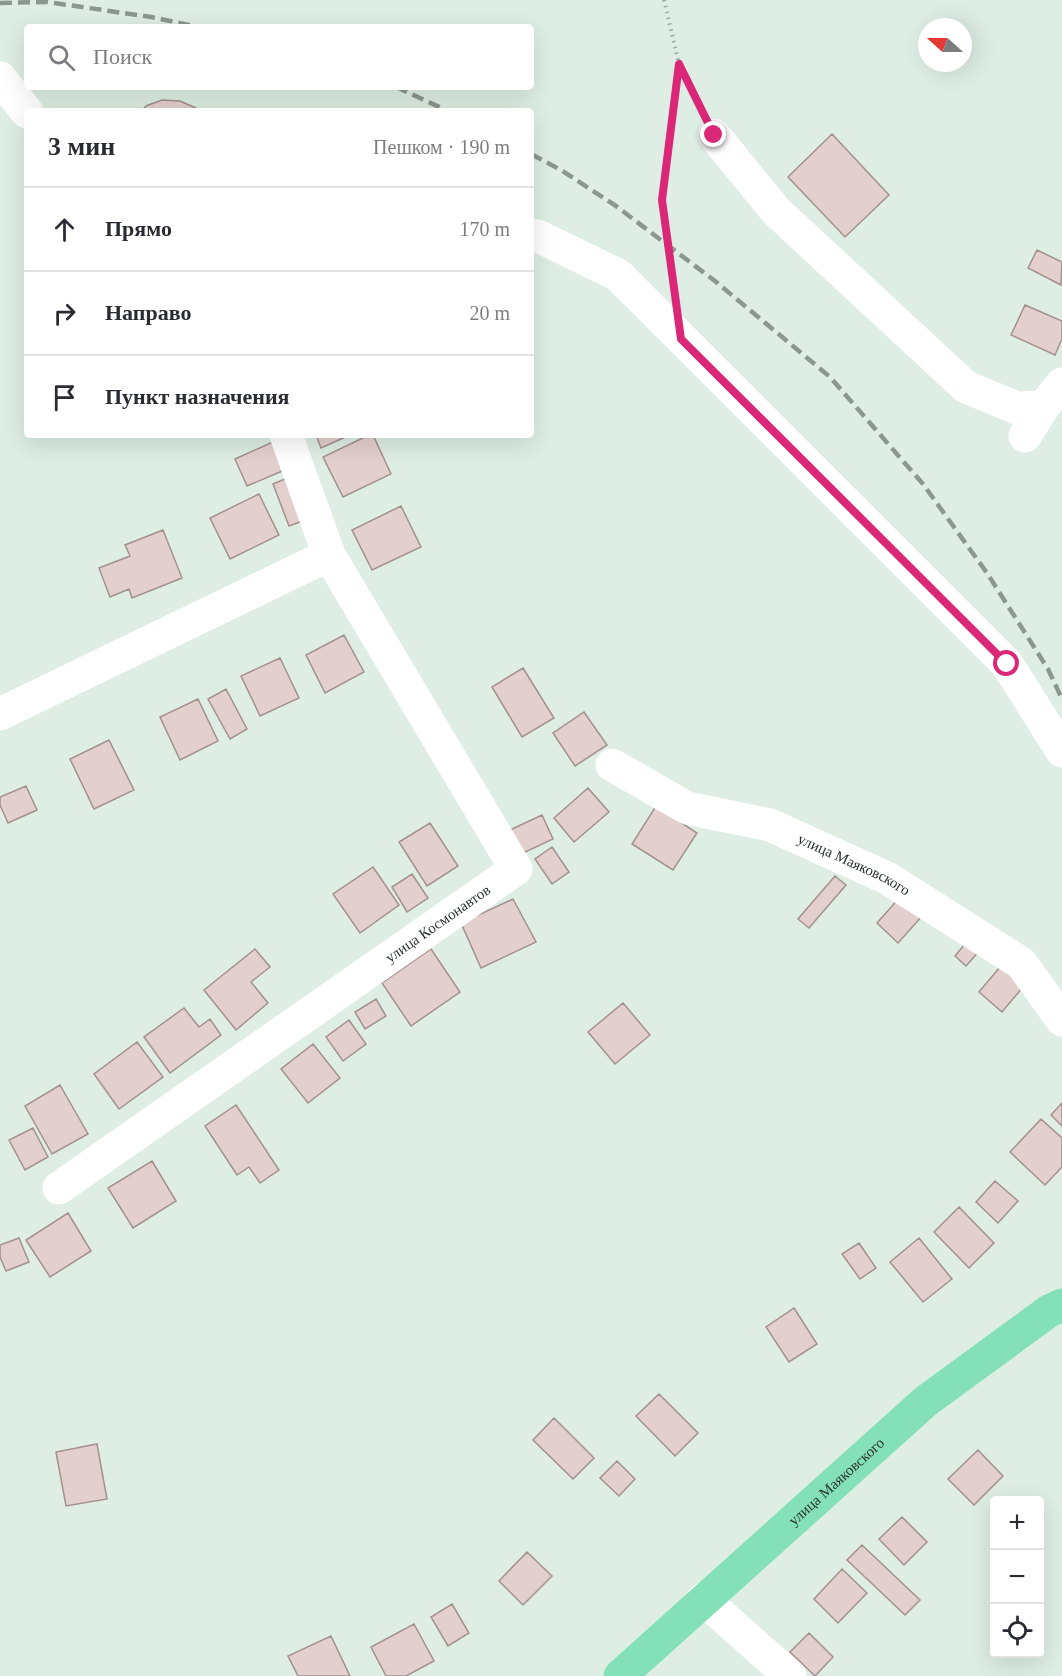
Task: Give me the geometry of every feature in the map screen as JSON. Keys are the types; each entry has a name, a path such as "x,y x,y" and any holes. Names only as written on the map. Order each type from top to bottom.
{"main road":[{"name":"улица Маяковского","path":"620,1676 926,1401 1058,1304"}],"street":[{"path":"0,78 24,108"},
{"path":"714,135 776,211 966,387 1017,408 1053,396"},
{"path":"534,235 618,275 1007,664 1062,751"},
{"path":"1024,436 1053,396"},
{"name":"улица Космонавтов","path":"59,1188 516,869 329,555 287,438"},
{"path":"0,714 329,555"},
{"name":"улица Маяковского","path":"612,765 687,808 770,825 887,878 1021,963 1062,1020"},
{"path":"703,1599 790,1676"}],"path":[{"path":"664,0 679,64 714,135"},
{"path":"674,291 662,200 679,64"}],"building":[{"path":"162,100 180,101 196,108 144,108"},
{"path":"832,134 889,195 845,237 788,177"},
{"path":"1037,250 1062,262 1061,285 1028,268"},
{"path":"1025,305 1062,321 1062,339 1055,355 1011,335"},
{"path":"317,438 343,438 321,448"},
{"path":"363,438 374,438 391,474 343,497 323,457"},
{"path":"275,441 287,469 247,486 235,459"},
{"path":"292,476 308,519 289,526 273,484"},
{"path":"259,494 279,535 230,559 210,518"},
{"path":"401,506 421,547 372,570 352,530"},
{"path":"163,530 182,578 132,598 129,589 110,597 99,568 130,556 125,545"},
{"path":"344,635 364,672 325,693 306,655"},
{"path":"280,658 299,698 260,716 241,676"},
{"path":"523,668 554,718 522,737 492,687"},
{"path":"226,689 247,729 230,739 208,699"},
{"path":"198,699 218,741 180,760 160,717"},
{"path":"584,712 607,745 575,766 553,733"},
{"path":"109,740 134,790 94,809 70,759"},
{"path":"26,786 37,810 8,823 0,805 0,797"},
{"path":"588,788 609,812 574,842 554,818"},
{"path":"656,806 697,833 673,870 632,844"},
{"path":"542,815 553,839 506,861 495,837"},
{"path":"430,823 458,866 427,886 399,842"},
{"path":"552,847 569,872 552,884 535,859"},
{"path":"373,867 399,905 360,933 333,894"},
{"path":"412,874 428,898 407,912 392,887"},
{"path":"835,876 846,885 809,928 798,919"},
{"path":"901,896 923,915 898,943 877,923"},
{"path":"513,899 536,942 481,968 461,923"},
{"path":"969,939 981,949 966,966 955,956"},
{"path":"255,949 270,967 251,982 268,1003 236,1030 204,990"},
{"path":"431,949 460,992 411,1026 382,983"},
{"path":"1005,961 1028,981 1002,1012 979,992"},
{"path":"376,999 386,1016 365,1029 355,1012"},
{"path":"623,1003 650,1035 615,1064 588,1032"},
{"path":"184,1008 199,1027 210,1019 221,1035 170,1073 144,1037"},
{"path":"349,1020 366,1044 343,1061 326,1037"},
{"path":"137,1042 163,1077 119,1109 94,1074"},
{"path":"313,1044 340,1078 308,1103 281,1069"},
{"path":"60,1085 88,1134 52,1154 25,1106"},
{"path":"1062,1103 1062,1126 1051,1115"},
{"path":"236,1105 279,1170 260,1183 249,1167 237,1175 205,1126"},
{"path":"1041,1119 1062,1138 1062,1167 1045,1185 1010,1152"},
{"path":"33,1128 48,1157 25,1170 9,1140"},
{"path":"152,1161 176,1201 133,1228 108,1188"},
{"path":"995,1181 1018,1201 998,1223 976,1202"},
{"path":"959,1207 994,1243 969,1268 934,1232"},
{"path":"68,1213 91,1251 50,1277 26,1240"},
{"path":"19,1238 29,1262 6,1271 0,1257 0,1245"},
{"path":"919,1238 952,1279 923,1302 890,1262"},
{"path":"859,1243 876,1268 860,1279 842,1254"},
{"path":"794,1308 817,1344 789,1362 766,1327"},
{"path":"659,1394 698,1433 675,1456 636,1416"},
{"path":"554,1418 594,1458 573,1479 533,1440"},
{"path":"97,1444 107,1499 66,1506 56,1452"},
{"path":"978,1450 1003,1476 974,1505 948,1479"},
{"path":"617,1461 635,1479 619,1496 600,1478"},
{"path":"902,1517 927,1542 904,1565 879,1539"},
{"path":"862,1545 920,1600 905,1615 847,1560"},
{"path":"527,1552 552,1576 523,1605 499,1581"},
{"path":"842,1569 867,1593 838,1623 814,1599"},
{"path":"452,1604 469,1633 448,1646 431,1617"},
{"path":"414,1624 434,1661 406,1676 386,1676 371,1647"},
{"path":"809,1633 833,1657 815,1676 790,1652"},
{"path":"331,1636 350,1676 298,1676 288,1656"}],"railway":[{"path":"0,3 47,2 184,24"},
{"path":"402,90 442,108"},
{"path":"534,156 561,170 616,206 715,281 830,377 923,484 987,573 1048,669 1062,699"}],"route":[{"path":"714,135 679,64 662,200 681,339 1007,664"}]}
